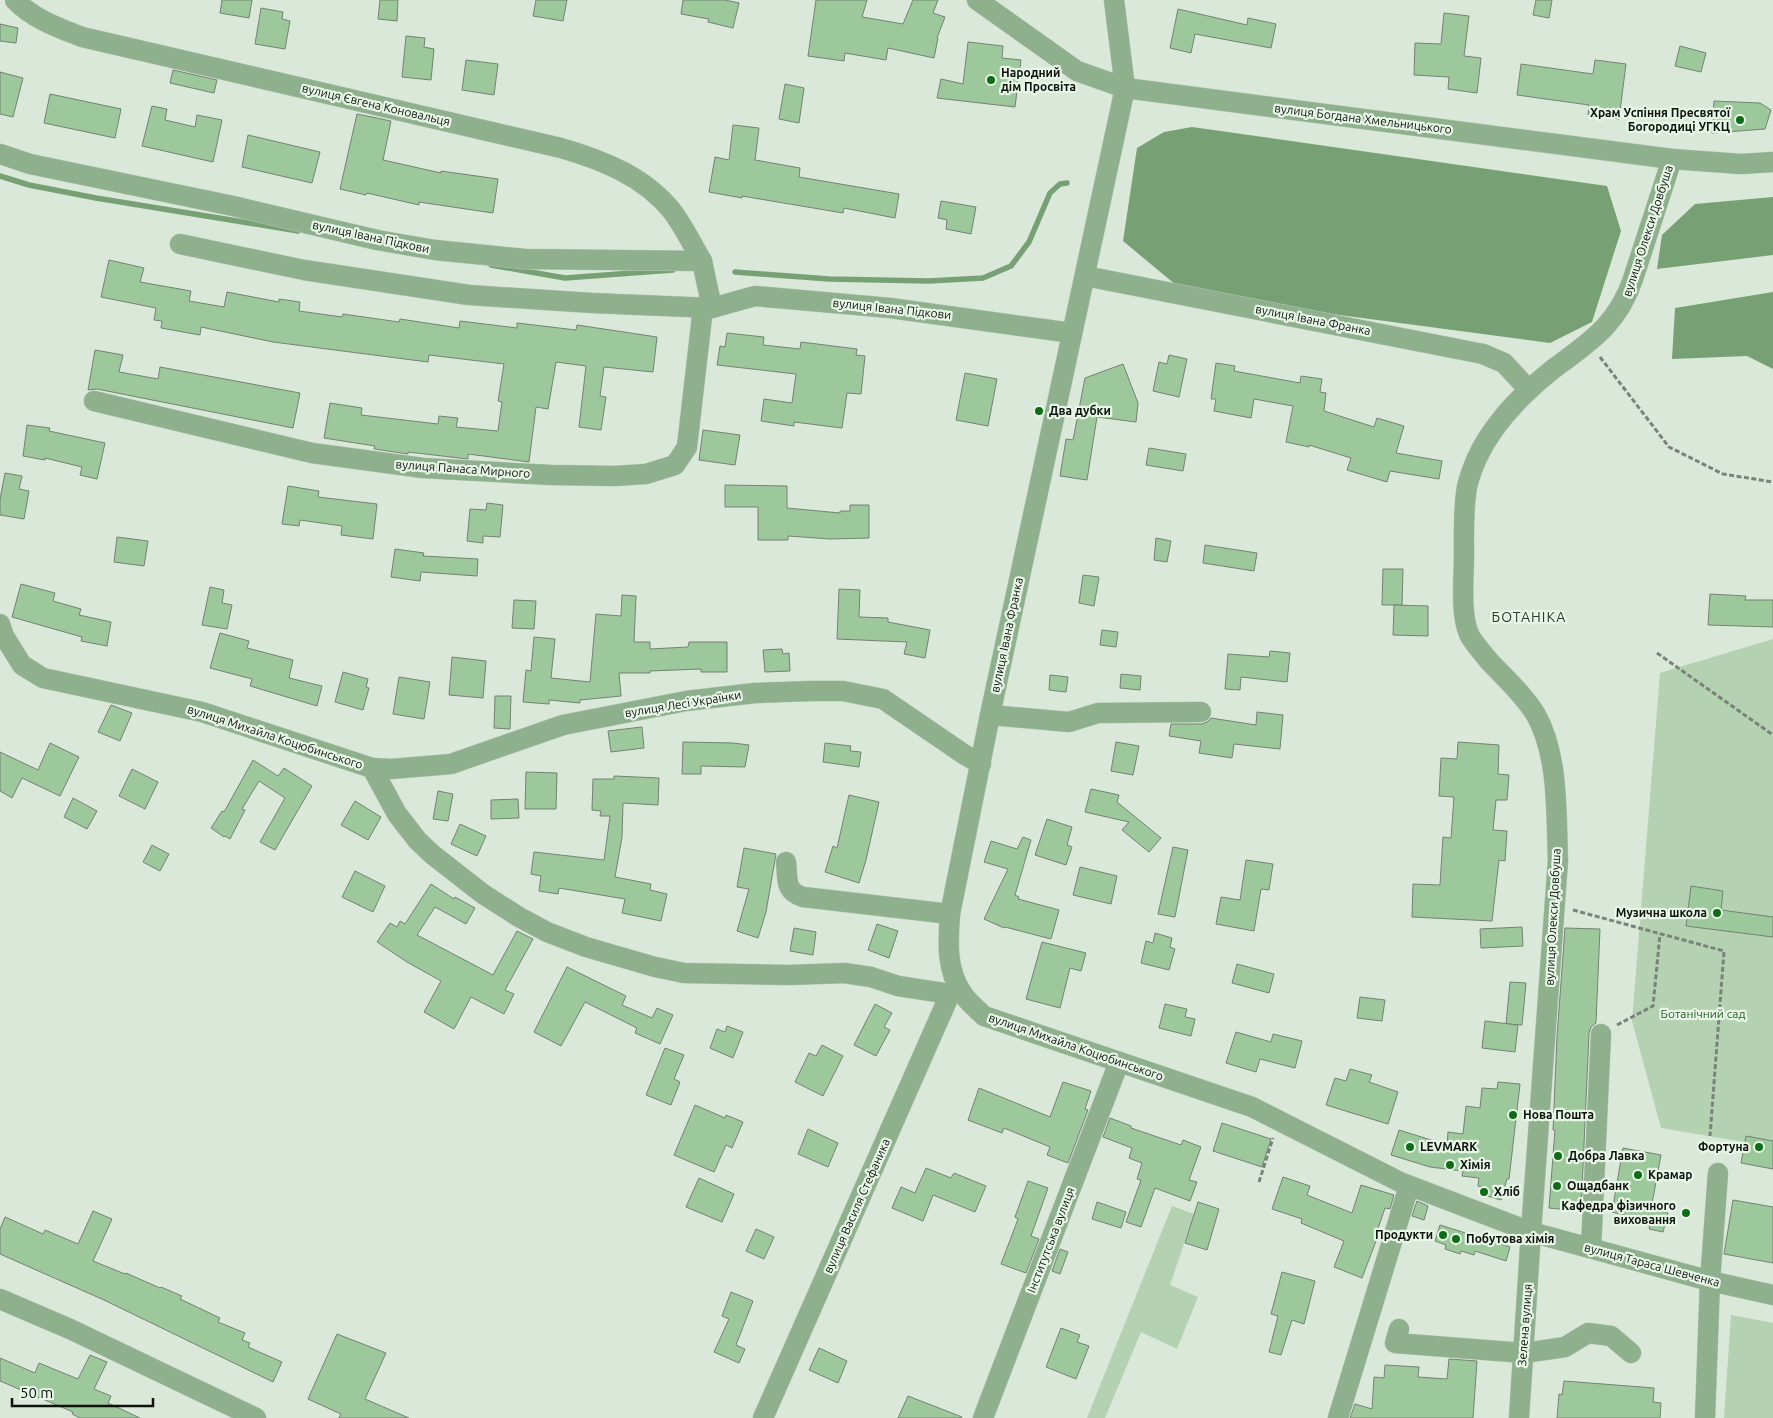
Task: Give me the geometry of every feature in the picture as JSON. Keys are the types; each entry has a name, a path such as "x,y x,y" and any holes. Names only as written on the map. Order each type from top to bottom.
{"street":[{"name":"вулиця Євгена Коновальця","path":"15,0 39,18 82,37 560,148 600,160 632,176 660,199 682,224 702,261"},
{"name":"вулиця Богдана Хмельницького","path":"977,0 1077,71 1125,88 1672,159 1741,164 1773,162"},
{"name":"вулиця Івана Франка","path":"956,994 949,964 950,914 990,715 1125,88 1114,0"},
{"name":"вулиця Івана Підкови","path":"0,154 30,164 234,206 377,240 435,250 525,259 702,261"},
{"name":"вулиця Олекси Довбуша","path":"1531,1232 1558,860 1553,768 1536,716 1469,634 1464,614 1465,518 1468,486 1477,459 1489,434 1506,413 1529,390 1590,343 1606,328 1628,294 1672,159"},
{"name":"вулиця Івана Підкови","path":"180,244 304,270 469,295 708,308 756,296 900,309 1072,333"},
{"path":"702,261 708,308"},
{"name":"вулиця Івана Франка","path":"1085,276 1484,354 1504,363 1529,390"},
{"name":"вулиця Панаса Мирного","path":"94,401 312,453 424,468 551,475 615,476 646,474 675,465 687,448 708,308"},
{"name":"вулиця Михайла Коцюбинського","path":"0,624 4,636 22,665 43,678 202,712 372,768 402,820 418,841 438,860 483,894 547,932 586,947 654,967 684,973 758,975 856,974 898,986 956,994 984,1016 1252,1107 1408,1186 1531,1232"},
{"name":"вулиця Лесі Українки","path":"372,768 391,769 451,764 563,725 696,699 755,693 811,691 843,692 883,699 957,750 981,764"},
{"path":"990,715 1069,722 1098,713 1201,712"},
{"path":"786,862 789,887 793,894 803,897 950,914"},
{"name":"вулиця Василя Стефаника","path":"763,1418 956,994"},
{"path":"1591,1248 1601,1034"},
{"name":"Інститутська вулиця","path":"983,1418 1119,1062"},
{"path":"1705,1418 1710,1281 1718,1173"},
{"path":"1338,1418 1408,1186"},
{"name":"вулиця Тараса Шевченка","path":"1531,1232 1710,1281 1773,1295"},
{"name":"Зелена вулиця","path":"1519,1418 1531,1232"},
{"path":"0,1299 70,1329 256,1418"},
{"path":"1398,1329 1395,1343 1524,1353 1566,1347 1588,1334 1611,1336 1631,1353"}],"path":[{"path":"1590,343 1669,447 1723,474 1773,482"},
{"path":"1657,653 1773,734"},
{"path":"1555,905 1724,951 1710,1136"},
{"path":"1601,1034 1653,1006 1660,934"},
{"path":"1260,1182 1279,1121"}],"green space":[{"name":"Ботанічний сад","path":"1773,639 1773,1147 1661,1128 1632,1021 1660,673"},
{"path":"1172,1206 1194,1214 1170,1285 1198,1297 1177,1349 1141,1332 1105,1418 1087,1418"},
{"path":"1731,1315 1773,1323 1773,1418 1724,1418"}],"shaded area":[{"path":"1192,127 1607,186 1621,231 1592,322 1550,343 1188,295 1123,241 1137,148 1164,132"},
{"path":"1773,197 1773,255 1657,269 1662,235 1695,204"},
{"path":"1773,292 1773,369 1747,356 1672,359 1675,308"}],"building":[{"path":"222,0 252,0 249,18 220,13"},
{"path":"380,0 398,0 397,21 378,19"},
{"path":"536,0 567,0 563,21 533,16"},
{"path":"683,0 725,0 739,3 733,28 708,22 709,19 681,14"},
{"path":"816,0 867,0 862,17 903,24 913,0 938,0 933,13 945,17 937,38 934,58 888,48 886,60 845,53 844,61 808,56"},
{"path":"1536,0 1552,0 1549,18 1533,15"},
{"path":"261,8 283,12 282,19 290,21 285,49 255,44"},
{"path":"1178,9 1247,25 1248,18 1276,24 1271,48 1195,34 1191,53 1170,48"},
{"path":"1444,13 1469,16 1464,56 1481,58 1477,93 1448,89 1449,77 1414,75 1415,43 1441,44"},
{"path":"0,24 18,28 16,43 0,41"},
{"path":"406,36 425,38 424,47 434,49 431,80 402,77"},
{"name":"Народний дім Просвіта","path":"968,42 1003,46 1002,58 1021,60 1015,107 937,98 941,79 963,84"},
{"path":"1680,46 1706,53 1701,72 1675,66"},
{"path":"466,60 498,64 494,95 462,90"},
{"path":"1595,60 1626,64 1619,119 1588,115 1589,105 1517,95 1521,64 1593,74"},
{"path":"173,70 217,80 214,93 170,83"},
{"path":"0,72 23,78 13,117 0,114"},
{"path":"785,84 804,88 799,123 779,119"},
{"path":"50,94 121,109 115,138 44,123"},
{"name":"Храм Успіння Пресвятої Богородиці УГКЦ","path":"1714,101 1760,103 1771,110 1765,129 1712,133"},
{"path":"152,106 167,109 165,120 195,127 197,115 222,120 213,162 142,146"},
{"path":"357,114 391,121 383,160 441,173 441,171 498,179 493,213 419,202 419,205 340,189"},
{"path":"733,125 759,128 755,160 800,168 799,177 899,194 895,218 844,208 843,213 709,192 715,157 729,160"},
{"path":"248,135 320,152 312,183 242,167"},
{"path":"941,201 976,207 971,234 946,229 947,220 938,218"},
{"path":"109,260 144,268 140,282 191,291 189,301 224,307 227,292 279,302 279,299 300,302 299,311 342,317 343,314 399,322 400,319 459,328 460,321 517,328 517,323 576,330 577,325 657,337 653,372 604,367 600,396 606,397 601,430 579,427 586,366 556,362 548,409 536,407 529,462 468,454 468,459 374,449 375,446 324,438 330,403 362,408 361,415 438,424 439,416 458,418 456,427 498,431 502,402 498,401 504,364 429,355 428,362 273,342 201,327 200,335 161,328 162,321 154,320 156,308 101,297"},
{"path":"727,333 764,337 763,345 800,349 801,342 857,349 856,355 865,356 861,394 847,393 842,428 794,422 794,426 761,421 764,399 792,403 796,374 717,365 720,346 725,347"},
{"path":"95,350 123,355 119,372 158,379 160,367 300,393 293,428 97,389 88,390"},
{"path":"1169,355 1187,359 1179,397 1153,391 1159,362 1167,364"},
{"path":"1216,363 1235,366 1234,371 1300,383 1301,376 1322,379 1320,392 1326,393 1324,411 1374,427 1377,418 1404,426 1396,453 1442,461 1439,479 1390,471 1387,482 1347,470 1351,458 1309,445 1309,447 1286,442 1293,406 1254,399 1251,418 1214,411 1216,399 1211,399"},
{"path":"1123,364 1138,403 1136,422 1097,417 1087,480 1060,476 1066,439 1073,440 1085,378"},
{"path":"965,373 997,379 988,426 956,420"},
{"path":"27,425 50,428 49,431 105,443 97,479 80,475 82,467 45,458 45,460 23,456"},
{"path":"703,430 740,435 735,465 699,460"},
{"path":"1149,448 1186,454 1183,471 1146,465"},
{"path":"5,473 22,476 19,489 29,491 24,519 0,515 0,499"},
{"path":"725,485 787,486 787,508 840,513 840,511 850,511 850,505 869,505 869,538 830,539 788,536 788,540 758,540 758,507 725,507"},
{"path":"288,486 319,491 318,497 377,504 373,539 341,535 342,526 300,520 299,526 282,524"},
{"path":"487,503 503,505 500,537 483,536 483,543 467,541 470,509 486,510"},
{"path":"117,537 148,541 144,566 114,562"},
{"path":"1156,538 1171,541 1167,562 1154,560"},
{"path":"1205,545 1257,553 1254,571 1203,563"},
{"path":"395,549 424,553 423,556 478,559 477,576 421,572 420,581 391,577"},
{"path":"1383,569 1403,569 1402,605 1382,605"},
{"path":"1083,575 1099,577 1094,606 1079,603"},
{"path":"21,584 55,593 53,601 81,609 79,615 111,622 107,646 81,641 82,637 12,617"},
{"path":"210,587 224,590 222,603 232,605 227,629 202,625"},
{"path":"839,589 860,590 859,617 888,618 888,622 930,630 925,658 904,654 907,642 837,639"},
{"path":"1710,594 1746,596 1745,600 1773,600 1773,627 1708,625"},
{"path":"622,595 636,596 634,642 650,642 650,649 688,647 689,642 727,642 727,672 701,672 701,669 650,671 650,673 619,673 621,696 580,700 580,703 549,700 549,704 523,702 526,670 531,671 534,637 555,639 551,678 590,682 596,614 621,616"},
{"path":"514,600 536,601 534,629 512,628"},
{"path":"1394,605 1428,606 1428,636 1393,635"},
{"path":"1102,630 1118,632 1116,647 1100,645"},
{"path":"220,633 249,641 247,648 293,660 289,678 322,686 317,706 250,686 252,679 210,668"},
{"path":"782,649 783,654 789,653 790,671 765,672 763,650"},
{"path":"1270,651 1290,653 1287,682 1241,677 1240,690 1225,689 1228,654 1269,657"},
{"path":"452,657 486,661 483,698 449,695"},
{"path":"343,672 368,679 366,687 369,688 363,710 335,702"},
{"path":"1121,674 1141,676 1140,690 1120,688"},
{"path":"1050,675 1068,677 1066,692 1049,690"},
{"path":"399,677 430,682 424,719 393,714"},
{"path":"495,696 511,696 510,729 494,728"},
{"path":"111,705 132,713 120,741 98,732"},
{"path":"1257,712 1283,715 1280,749 1234,744 1232,758 1199,753 1201,741 1169,736 1171,724 1202,724 1211,718 1256,725"},
{"path":"642,727 644,748 611,752 608,731"},
{"path":"683,742 749,745 745,767 701,766 701,774 682,774"},
{"path":"1116,742 1139,746 1133,775 1111,771"},
{"path":"1458,742 1499,745 1498,774 1509,775 1507,800 1496,800 1493,830 1507,831 1505,861 1499,860 1492,921 1412,917 1413,884 1440,885 1443,837 1451,838 1454,797 1439,796 1441,758 1457,759"},
{"path":"50,743 79,757 60,796 22,778 12,798 0,791 0,752 38,770"},
{"path":"825,743 851,746 850,751 861,752 859,767 823,762"},
{"path":"253,760 278,776 284,768 312,786 275,850 260,842 285,798 259,781 242,809 245,810 230,839 211,828 222,811 224,812"},
{"path":"132,769 158,782 145,809 119,796"},
{"path":"526,772 557,773 556,809 525,809"},
{"path":"614,776 659,778 658,805 623,803 622,837 615,877 651,884 650,890 667,894 661,921 622,913 625,899 559,888 558,894 539,891 541,876 531,874 534,852 604,860 610,816 600,816 601,811 592,810 593,779 614,779"},
{"path":"1091,789 1119,795 1117,802 1161,838 1149,852 1122,830 1129,822 1085,812"},
{"path":"438,791 453,794 448,821 433,819"},
{"path":"849,795 879,802 859,883 825,872 833,846 837,848"},
{"path":"73,798 97,811 87,829 64,817"},
{"path":"518,799 519,818 491,819 491,800"},
{"path":"355,801 381,817 368,840 341,825"},
{"path":"1047,819 1072,827 1067,845 1072,847 1066,865 1035,855"},
{"path":"460,824 486,836 477,856 451,844"},
{"path":"1023,837 1031,840 1015,895 1019,897 1018,899 1059,910 1051,939 1004,928 984,919 1008,869 984,862 991,841 1017,849"},
{"path":"152,845 169,854 160,871 143,862"},
{"path":"1173,847 1188,850 1175,917 1158,914"},
{"path":"744,848 776,854 766,912 758,938 737,931 749,889 737,887"},
{"path":"1246,860 1273,864 1269,890 1261,889 1254,931 1216,924 1221,897 1240,900"},
{"path":"1080,867 1117,876 1111,904 1073,895"},
{"path":"355,871 385,886 373,912 342,897"},
{"path":"431,884 454,899 455,897 475,908 466,924 435,907 417,935 493,975 517,931 533,939 505,990 514,994 504,1014 471,997 454,1029 424,1012 441,981 377,942 390,923 397,927 400,921 405,924"},
{"name":"Музична школа","path":"1691,886 1723,891 1721,910 1773,917 1773,937 1686,926"},
{"path":"877,924 898,931 889,958 868,950"},
{"path":"1522,927 1523,946 1481,948 1480,929"},
{"path":"794,928 816,932 813,955 790,951"},
{"path":"1565,928 1600,929 1596,1023 1591,1027 1589,1033 1581,1211 1549,1208 1555,1130 1553,1130 1557,1037"},
{"path":"1155,933 1172,938 1170,947 1175,949 1169,970 1141,963 1146,941 1153,943"},
{"path":"1042,942 1086,953 1081,971 1070,968 1060,1008 1026,999"},
{"path":"1237,964 1274,974 1269,993 1232,983"},
{"path":"567,967 626,996 622,1005 652,1018 657,1008 673,1015 660,1044 635,1033 637,1028 585,1002 561,1046 534,1032"},
{"path":"1510,982 1526,983 1522,1025 1506,1024"},
{"path":"1360,997 1385,1000 1382,1021 1357,1018"},
{"path":"875,1004 892,1013 884,1027 890,1030 876,1056 854,1045"},
{"path":"1165,1004 1187,1009 1185,1017 1195,1019 1191,1036 1159,1028"},
{"path":"1485,1021 1518,1025 1515,1052 1482,1048"},
{"path":"727,1026 743,1032 733,1058 710,1048 717,1029 725,1032"},
{"path":"1236,1032 1271,1042 1273,1034 1302,1041 1295,1068 1260,1059 1256,1072 1226,1063"},
{"path":"822,1045 843,1056 823,1096 795,1082 809,1053 816,1056"},
{"path":"665,1048 684,1055 674,1079 680,1082 671,1105 646,1095"},
{"path":"1350,1069 1372,1075 1369,1082 1398,1092 1388,1124 1326,1105 1335,1078 1346,1081"},
{"path":"1063,1082 1091,1091 1085,1109 1088,1110 1068,1163 1047,1155 1050,1147 1004,1128 1002,1133 968,1120 979,1088 1050,1117"},
{"path":"1498,1082 1520,1084 1509,1179 1507,1179 1501,1200 1480,1194 1482,1187 1478,1186 1479,1178 1462,1176 1463,1171 1430,1167 1391,1155 1399,1130 1447,1145 1448,1132 1463,1134 1466,1106 1480,1108 1482,1088 1497,1089"},
{"path":"695,1105 725,1118 726,1115 743,1122 732,1148 726,1145 714,1172 674,1155"},
{"path":"1110,1118 1131,1126 1131,1128 1181,1145 1183,1140 1201,1147 1189,1180 1197,1182 1190,1201 1155,1188 1141,1227 1126,1222 1141,1180 1137,1179 1142,1163 1129,1158 1132,1148 1103,1137"},
{"path":"1222,1123 1271,1139 1262,1167 1213,1151"},
{"path":"808,1129 838,1143 828,1167 798,1154"},
{"name":"Фортуна","path":"1746,1136 1773,1141 1773,1169 1741,1163"},
{"name":"Крамар","path":"1623,1148 1661,1155 1651,1209 1668,1213 1663,1232 1649,1229 1650,1226 1622,1221 1624,1215 1612,1212"},
{"path":"926,1168 951,1178 954,1173 986,1186 975,1212 933,1195 923,1221 892,1208 901,1187 915,1193"},
{"path":"1283,1177 1310,1186 1307,1195 1352,1213 1361,1185 1394,1195 1390,1209 1385,1208 1374,1240 1376,1241 1362,1278 1334,1267 1344,1241 1301,1223 1302,1219 1272,1209"},
{"path":"699,1178 734,1194 722,1222 686,1207"},
{"path":"1028,1181 1048,1188 1031,1236 1039,1239 1026,1273 1001,1264 1018,1219 1015,1217"},
{"path":"1733,1200 1773,1207 1773,1263 1724,1254"},
{"path":"1417,1201 1428,1206 1424,1220 1412,1216"},
{"path":"1097,1202 1126,1212 1121,1228 1092,1219"},
{"path":"1198,1202 1219,1209 1207,1250 1185,1243"},
{"path":"93,1211 112,1219 93,1261 182,1296 180,1299 220,1318 218,1322 245,1333 242,1340 250,1343 248,1347 282,1362 273,1382 104,1300 0,1254 0,1229 5,1217 43,1234 45,1230 78,1244"},
{"path":"1440,1225 1510,1247 1506,1261 1475,1251 1474,1255 1461,1251 1460,1254 1445,1249 1446,1245 1435,1241"},
{"path":"756,1229 774,1237 764,1259 746,1251"},
{"path":"1060,1249 1068,1252 1060,1274 1052,1271"},
{"path":"1282,1272 1315,1281 1304,1324 1292,1320 1281,1355 1269,1352 1278,1316 1271,1314"},
{"path":"731,1292 753,1301 736,1345 745,1349 739,1363 714,1352 729,1319 722,1316"},
{"path":"1061,1328 1080,1335 1077,1342 1089,1346 1076,1379 1046,1367"},
{"path":"337,1334 386,1353 365,1399 409,1418 339,1418 341,1414 308,1399"},
{"path":"819,1348 847,1361 838,1383 809,1370"},
{"path":"90,1355 107,1362 94,1389 111,1396 108,1403 140,1418 80,1418 72,1414 73,1412 0,1381 0,1358 35,1373 39,1363 78,1379"},
{"path":"1449,1359 1477,1361 1473,1418 1350,1418 1355,1404 1372,1409 1374,1377 1384,1378 1385,1365 1419,1367 1418,1377 1447,1379"},
{"path":"1564,1381 1654,1388 1653,1402 1661,1403 1660,1418 1557,1418 1559,1394 1562,1395"},
{"path":"908,1396 962,1417 962,1418 898,1418"}],"waterway":[{"path":"0,176 29,185 96,198 298,231"},
{"path":"735,272 829,279 929,281 983,278 1011,266 1029,242 1050,193 1060,184 1067,183"},
{"path":"491,265 565,278 673,270"}],"place":[{"name":"Народний дім Просвіта","path":"991,80"},
{"name":"Храм Успіння Пресвятої Богородиці УГКЦ","path":"1740,120"},
{"name":"Два дубки","path":"1039,411"},
{"name":"Музична школа","path":"1717,913"},
{"name":"Нова Пошта","path":"1513,1115"},
{"name":"LEVMARK","path":"1410,1147"},
{"name":"Фортуна","path":"1759,1147"},
{"name":"Добра Лавка","path":"1558,1156"},
{"name":"Хімія","path":"1450,1165"},
{"name":"Крамар","path":"1638,1175"},
{"name":"Ощадбанк","path":"1557,1186"},
{"name":"Хліб","path":"1484,1192"},
{"name":"Кафедра фізичного виховання","path":"1686,1213"},
{"name":"Продукти","path":"1443,1235"},
{"name":"Побутова хімія","path":"1456,1239"}],"district":[{"name":"БОТАНІКА","path":"1529,617"}]}
